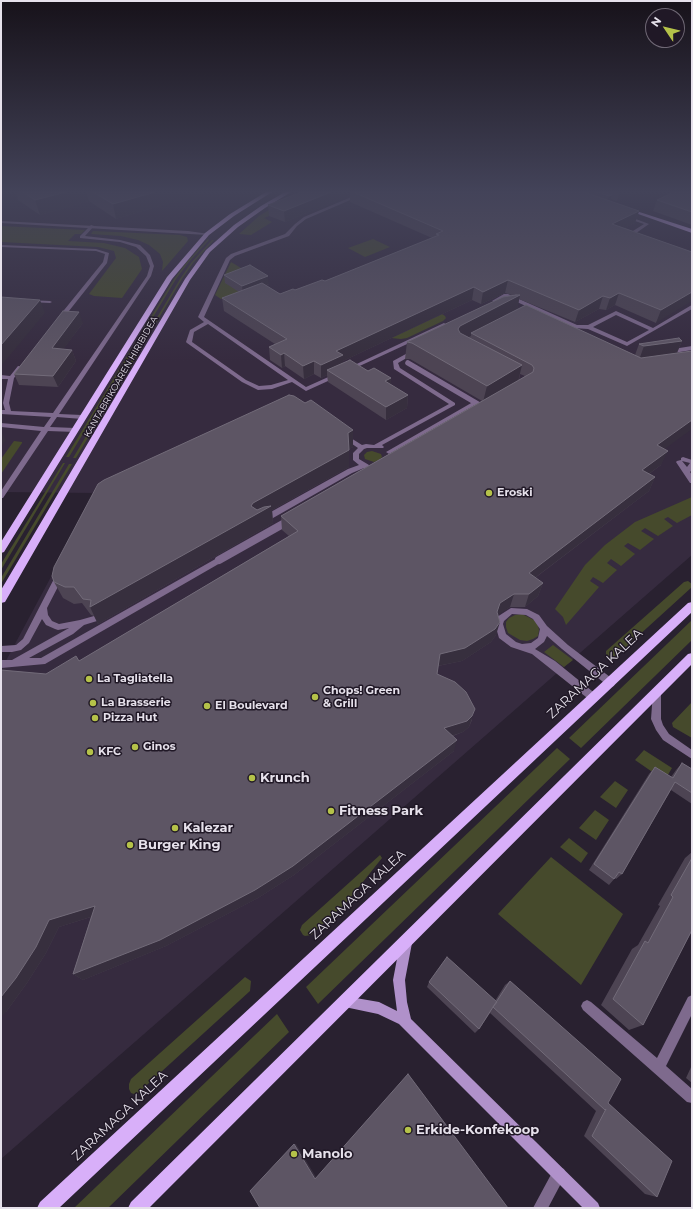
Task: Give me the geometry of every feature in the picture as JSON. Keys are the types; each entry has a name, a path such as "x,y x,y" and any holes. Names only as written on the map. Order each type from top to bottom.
{"main road":[{"name":"KANTABRIKOAREN HIRIBIDEA","path":"1,550 169,278 193,248"},
{"name":"KANTABRIKOAREN HIRIBIDEA","path":"1,599 187,280 211,248"},
{"name":"ZARAMAGA KALEA","path":"46,1208 692,606"},
{"path":"137,1208 273,1075 344,1002 692,657"}],"street":[{"path":"54,326 105,262 107,253 96,250 58,248"},
{"path":"1,496 149,276 152,266 148,255 141,248"},
{"path":"251,248 233,255 228,259 201,317 306,390 449,322"},
{"path":"485,306 506,295 576,327 589,327 627,344 692,307"},
{"path":"22,301 50,302"},
{"path":"520,308 580,335"},
{"path":"589,327 616,312 654,330"},
{"path":"207,322 192,331 189,342 244,381 258,388 272,387 293,380"},
{"path":"422,347 395,362 397,369 453,404"},
{"path":"660,353 692,348"},
{"path":"674,356 692,354"},
{"path":"400,358 486,406 476,411"},
{"path":"9,413 6,403 8,388 11,378 22,364"},
{"path":"1,377 11,378"},
{"path":"1,392 8,388"},
{"path":"371,470 356,460 356,454 362,448 376,446 463,398"},
{"path":"376,446 386,449 390,454 473,404"},
{"path":"1,412 82,417"},
{"path":"1,425 46,430 75,430"},
{"path":"337,430 362,448"},
{"path":"692,462 681,461 692,481"},
{"path":"687,472 692,465"},
{"path":"299,508 280,518 261,521 350,471 363,466"},
{"path":"1,664 42,661 297,516"},
{"path":"1,649 12,649 21,646 26,641 63,570"},
{"path":"43,607 44,616 49,623 58,627 94,619"},
{"path":"594,698 535,652 508,641 502,636 499,630 500,616 512,609 532,614 540,620 544,628 565,647 611,683"},
{"path":"13,663 70,632 81,623"},
{"path":"522,647 538,644 543,637 544,628"},
{"path":"657,692 656,719 659,727 666,737 692,755"},
{"path":"406,941 399,980 401,1002 406,1024"},
{"path":"659,1068 692,1001"},
{"path":"344,1002 379,1008 403,1020 593,1208"},
{"path":"587,1006 692,1097"},
{"path":"540,1208 559,1174"}],"shaded area":[{"path":"1,248 692,248 692,555 1,1159 1,670 96,493 1,492"}],"green space":[{"path":"104,248 126,248 139,257 142,269 122,298 94,296 89,294 116,258 114,251"},
{"path":"153,248 182,248 162,271 163,262 160,254"},
{"path":"199,248 201,248 176,279 69,457 66,457 174,279"},
{"path":"204,248 206,248 193,263 182,279 76,458 73,458 180,279 191,263"},
{"path":"349,248 386,248 365,257"},
{"path":"231,262 246,271 242,294 221,299 215,295"},
{"path":"442,314 446,318 443,321 407,338 391,338"},
{"path":"14,441 22,443 1,474 1,459"},
{"path":"372,451 381,454 382,457 374,462 365,459 364,455 367,452"},
{"path":"63,463 65,463 1,570 1,564"},
{"path":"69,464 72,464 1,584 1,578"},
{"path":"692,497 692,515 677,523 668,517 664,519 673,526 658,536 645,528 641,531 654,539 640,550 628,543 624,546 635,554 621,566 611,559 607,563 617,570 603,583 593,577 590,581 599,587 566,625 563,617 555,609 585,565 605,545 635,522"},
{"path":"688,581 692,584 692,587 615,657 611,659 606,656 606,651 684,582"},
{"path":"522,614 534,620 538,625 539,630 538,636 527,641 520,640 508,633 506,627 506,622 509,618"},
{"path":"692,620 692,640 581,748 569,738"},
{"path":"553,645 573,660 564,667 544,652"},
{"path":"692,702 692,738 673,727 672,723"},
{"path":"557,748 570,759 318,1004 306,987"},
{"path":"644,750 672,768 666,778 661,778 635,760"},
{"path":"615,781 628,790 616,808 600,797"},
{"path":"595,810 609,820 596,840 579,828"},
{"path":"569,838 588,853 581,863 560,847"},
{"path":"380,855 382,858 347,902 311,935 303,935 300,930 302,925"},
{"path":"551,857 623,914 581,985 498,914"},
{"path":"245,977 251,981 250,991 138,1093 131,1093 129,1084 131,1079"},
{"path":"277,1014 289,1032 108,1208 74,1208"}],"building":[{"path":"406,248 682,248 692,252 692,292 661,310 619,293 610,298 603,296 579,310 508,280 483,292 474,287 336,351 343,355 321,365 314,361 303,366 284,353 281,355 269,347 287,339 222,298 262,283 280,294 322,280 325,281"},
{"path":"250,265 268,276 242,286 224,275"},
{"path":"520,295 460,326 458,329 460,333 522,365 487,386 412,343 407,342 503,297"},
{"path":"1,297 40,300 1,345"},
{"name":"El Boulevard","path":"526,305 641,358 692,351 692,420 657,445 668,451 642,470 655,477 529,573 543,583 529,594 514,594 500,603 497,612 500,622 495,629 465,648 440,654 437,674 455,682 466,692 475,709 472,716 467,721 444,728 457,740 293,866 255,890 160,940 73,974 95,906 49,920 36,947 16,978 1,997 1,670 46,674 76,656 79,661 298,531 281,516 533,372 534,368 532,365 471,333"},
{"path":"63,311 79,312 52,348 72,350 53,376 14,374"},
{"path":"679,338 682,341 644,346 639,344"},
{"path":"350,360 368,371 374,368 391,378 385,381 408,395 386,407 327,370"},
{"path":"289,395 294,396 305,403 311,400 353,430 348,433 349,450 253,503 251,506 257,510 271,506 90,607 91,600 83,599 74,587 65,587 54,582 52,576 54,567 98,484"},
{"path":"682,763 692,769 692,793 675,782 622,874 619,872 614,879 594,864 655,767 673,778"},
{"path":"692,858 692,930 643,1025 613,999 645,941 648,943 673,897 671,895"},
{"path":"447,957 497,1002 510,981 621,1079 608,1103 672,1161 657,1197 592,1136 606,1109 605,1110 493,1007 479,1029 429,982"},
{"path":"408,1074 508,1208 260,1208 250,1191 294,1144 315,1179"}],"place":[{"name":"Eroski","path":"489,493"},
{"name":"La Tagliatella","path":"89,679"},
{"name":"Chops! Green & Grill","path":"315,697"},
{"name":"La Brasserie","path":"93,703"},
{"name":"El Boulevard","path":"207,706"},
{"name":"Pizza Hut","path":"95,718"},
{"name":"Ginos","path":"135,747"},
{"name":"KFC","path":"90,752"},
{"name":"Krunch","path":"252,778"},
{"name":"Fitness Park","path":"331,811"},
{"name":"Kalezar","path":"175,828"},
{"name":"Burger King","path":"130,845"},
{"name":"Erkide-Konfekoop","path":"408,1130"},
{"name":"Manolo","path":"294,1154"}]}
